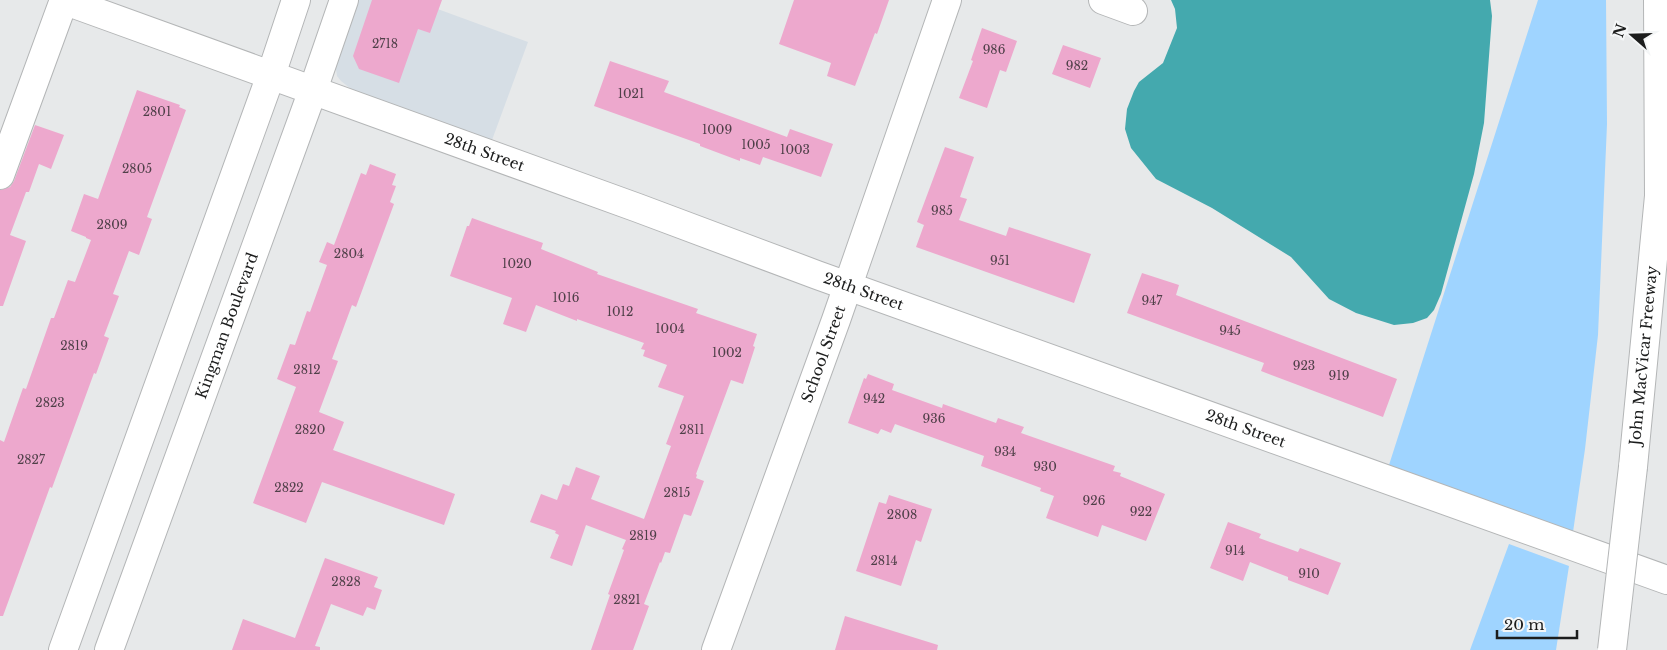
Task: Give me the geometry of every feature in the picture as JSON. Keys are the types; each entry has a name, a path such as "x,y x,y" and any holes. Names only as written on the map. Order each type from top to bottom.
{"main road":[{"path":"0,175 63,0"},
{"name":"28th Street","path":"63,0 848,286 1667,580"},
{"path":"63,650 271,75 296,0"},
{"name":"Kingman Boulevard","path":"109,650 344,0"},
{"name":"School Street","path":"716,650 848,286 946,0"},
{"path":"1103,0 1133,11"},
{"name":"John MacVicar Freeway","path":"1612,650 1633,467 1659,196 1658,0"}],"shaded area":[{"path":"356,0 413,0 528,42 492,140 351,89 341,81 337,76 335,63"},
{"path":"1171,0 1490,0 1492,16 1484,123 1474,174 1441,294 1434,310 1427,318 1413,323 1394,325 1356,313 1329,299 1291,257 1212,208 1156,179 1131,148 1125,129 1127,109 1139,82 1163,63 1177,28 1175,9"},
{"path":"1538,0 1606,0 1607,124 1598,335 1573,532 1389,465"},
{"path":"1509,544 1569,566 1556,650 1470,650"}],"building":[{"path":"372,0 442,0 430,33 418,29 399,83 359,69 353,56"},
{"path":"794,0 889,0 855,86 827,76 831,63 779,44"},
{"path":"982,28 1017,41 1006,72 1000,70 987,108 959,98 973,61 971,60"},
{"path":"1063,45 1101,58 1090,88 1052,74"},
{"path":"610,61 669,81 664,92 787,137 790,129 833,144 821,177 763,157 760,165 740,158 740,161 700,146 700,144 594,106"},
{"path":"137,90 180,105 179,107 186,110 147,217 152,219 139,255 129,251 113,294 119,296 104,336 109,338 96,374 94,373 52,488 50,487 3,616 0,616 0,440 4,442 23,388 26,389 51,318 54,318 68,280 75,282 91,240 71,231 84,194 98,199"},
{"path":"35,125 64,135 51,169 39,164 29,192 26,192 10,235 26,241 3,306 0,306 0,190 10,187 14,181"},
{"path":"945,147 974,157 960,197 967,199 959,220 1006,236 1009,227 1091,254 1074,303 916,247 924,225 917,222"},
{"path":"370,164 396,174 392,185 396,186 390,202 394,204 356,307 352,305 332,359 338,361 319,412 344,422 333,450 455,494 444,525 322,482 306,523 253,503 296,387 277,379 290,344 295,345 307,311 310,312 327,265 319,262 327,242 334,245 361,173 366,175"},
{"path":"472,218 543,243 541,249 598,272 597,274 698,309 696,313 757,334 753,346 755,347 743,384 731,380 696,474 696,478 704,481 691,516 684,514 670,553 665,552 660,562 644,604 649,606 633,650 591,650 626,540 586,525 572,566 550,558 559,535 555,533 556,531 530,522 541,494 557,500 563,484 569,486 576,467 600,476 591,499 644,519 671,446 666,444 684,396 658,387 667,365 643,356 645,350 641,349 644,343 536,305 526,332 503,324 512,298 450,276 467,226 469,226"},
{"path":"1142,273 1179,285 1176,295 1397,379 1383,417 1261,371 1264,363 1127,313"},
{"path":"868,374 894,384 892,390 942,408 943,404 996,423 998,418 1024,427 1021,433 1115,466 1113,471 1121,473 1120,476 1165,494 1146,541 1102,525 1098,537 1046,518 1054,496 1040,491 1041,488 981,466 984,456 895,424 891,433 881,429 878,434 848,423 864,378 866,379"},
{"path":"889,495 932,509 921,542 916,540 901,586 856,571 879,502 886,504"},
{"path":"1228,522 1261,534 1259,538 1298,552 1300,548 1341,563 1328,595 1288,580 1288,577 1250,562 1243,581 1210,568"},
{"path":"325,558 378,577 374,587 382,590 375,610 367,607 363,616 331,604 315,646 320,647 320,650 232,650 243,619 295,638"},
{"path":"845,616 938,645 937,650 835,650"}]}
